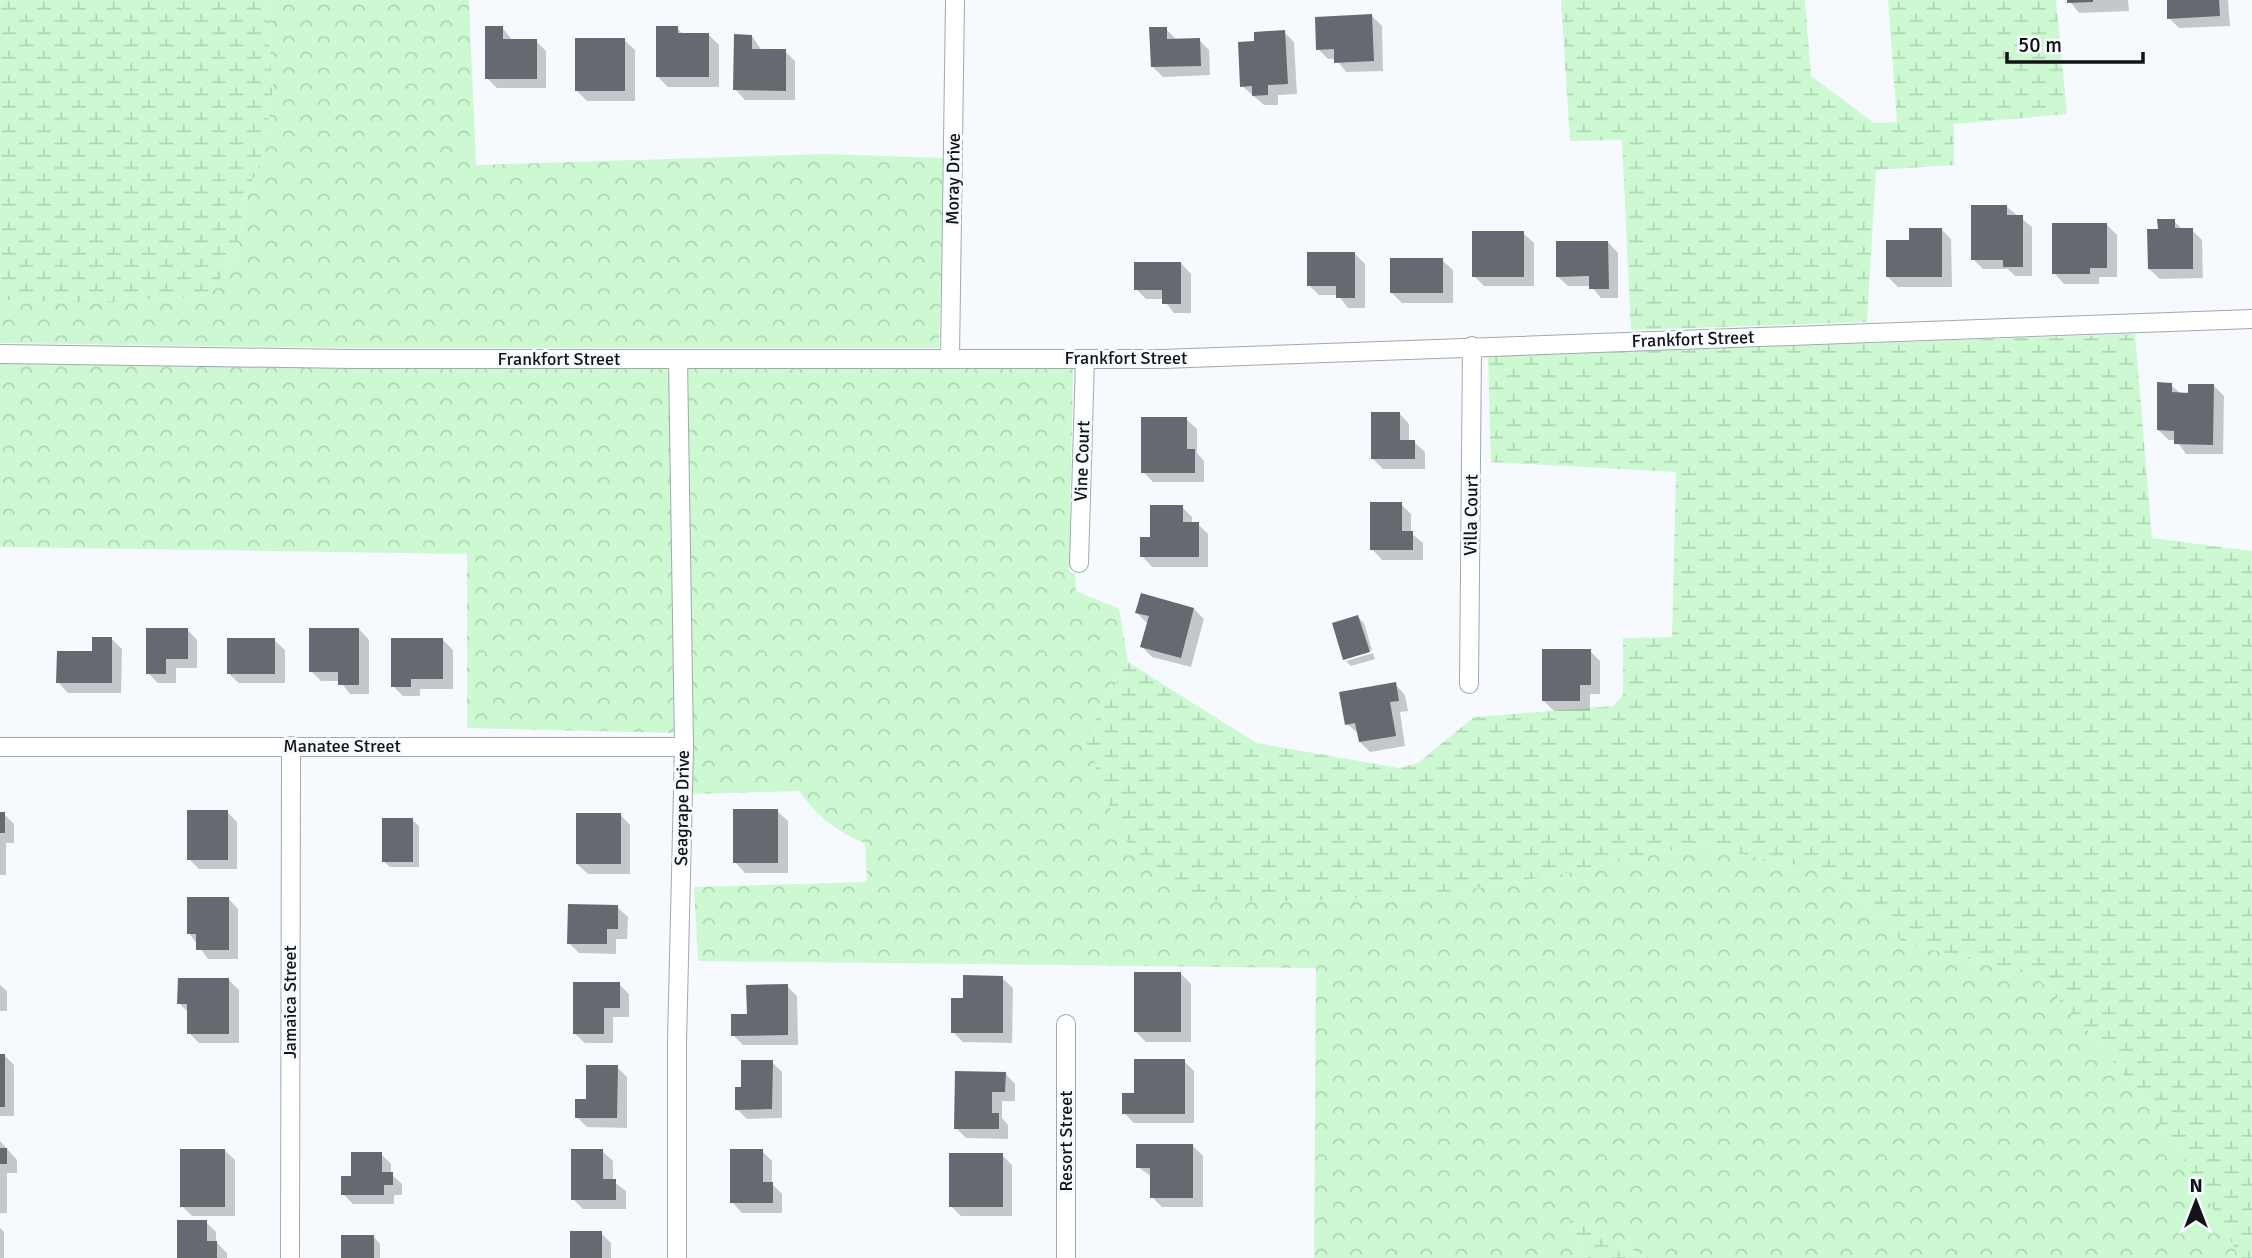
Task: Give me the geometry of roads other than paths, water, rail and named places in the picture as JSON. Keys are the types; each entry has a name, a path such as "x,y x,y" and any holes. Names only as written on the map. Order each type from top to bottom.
{"street":[{"name":"Moray Drive","path":"950,358 955,0"},
{"name":"Frankfort Street","path":"0,354 1163,359 2252,319"},
{"name":"Villa Court","path":"1469,684 1472,346"},
{"name":"Seagrape Drive","path":"677,1258 677,1029 684,747 678,359"},
{"name":"Vine Court","path":"1079,563 1085,359"},
{"name":"Jamaica Street","path":"290,1258 291,746"},
{"name":"Manatee Street","path":"0,747 684,747"},
{"name":"Resort Street","path":"1066,1024 1066,1258"}]}
